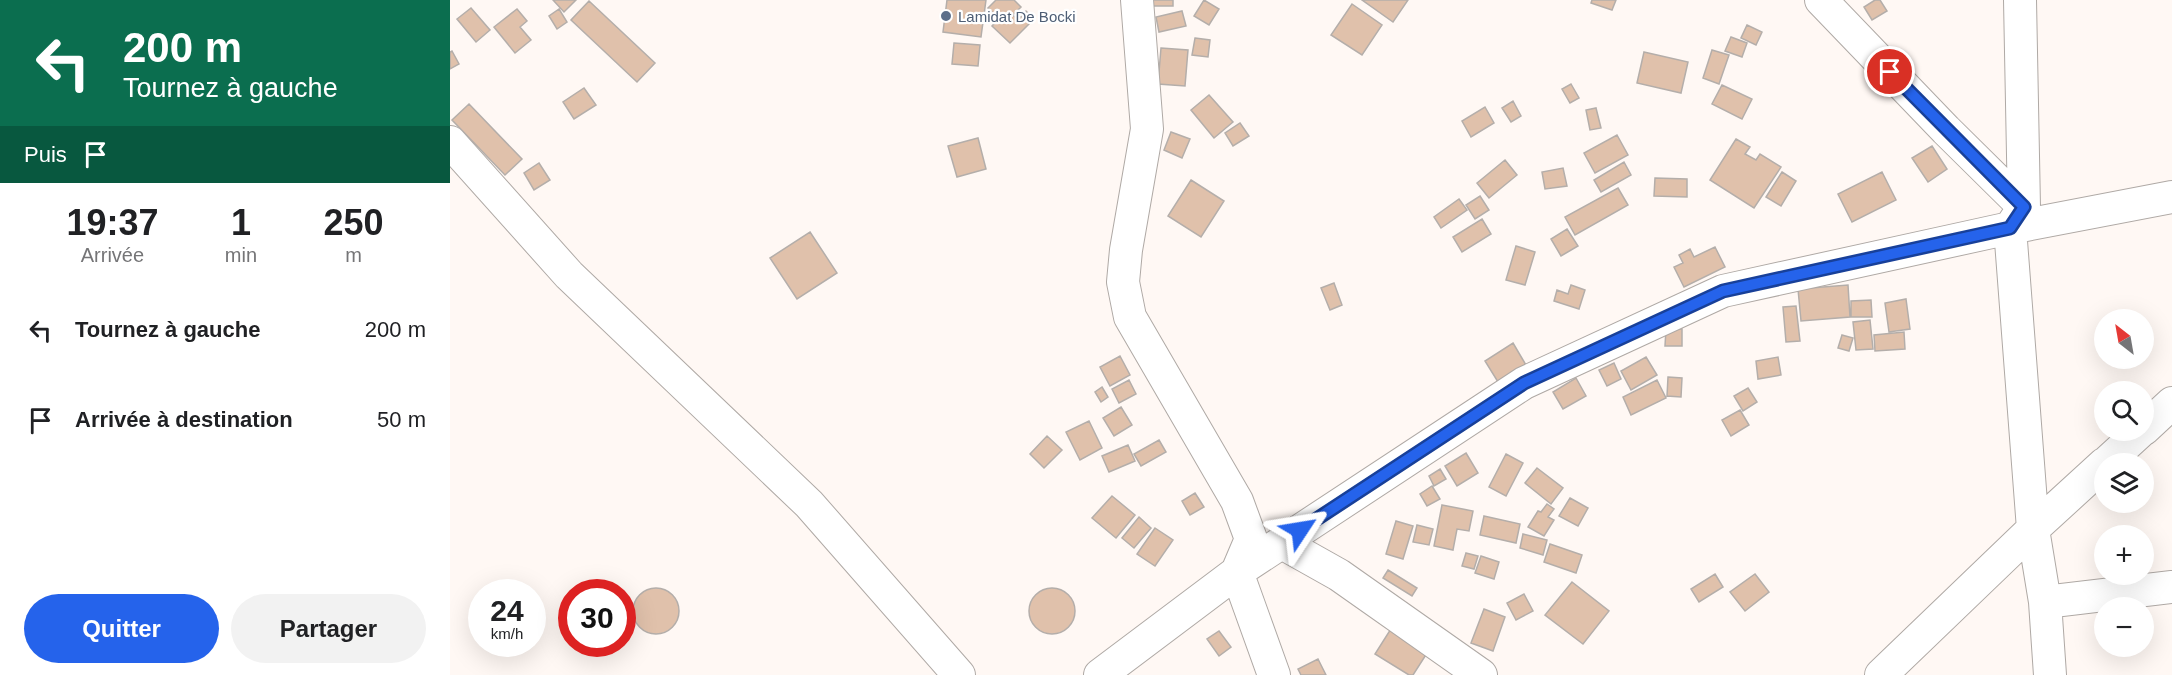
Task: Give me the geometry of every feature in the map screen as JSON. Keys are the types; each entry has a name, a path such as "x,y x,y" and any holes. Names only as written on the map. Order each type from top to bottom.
{"street":[{"path":"1137,0 1147,129 1126,250 1123,282 1130,317 1238,501 1251,539 1237,572 1274,675"},
{"path":"1821,0 1946,130 2017,217"},
{"path":"2020,0 2017,217 2033,528 2045,602 2050,675"},
{"path":"450,142 569,275 808,504 959,675"},
{"path":"1100,675 1237,572 1524,383 1723,291 2017,217 2172,197"},
{"path":"2154,420 2172,403"},
{"path":"2117,453 2131,441"},
{"path":"1881,675 2033,528 2094,474"},
{"path":"1282,543 1339,575 1481,675"},
{"path":"2045,602 2172,587"}],"building":[{"path":"553,0 576,0 564,12"},
{"path":"947,0 986,0 981,37 943,32"},
{"path":"996,0 1014,0 1021,7 1013,15 1018,20 1026,11 1034,19 1010,43 992,26 999,19 988,8"},
{"path":"1153,0 1173,0 1173,6 1153,6"},
{"path":"1204,0 1219,9 1209,25 1194,16"},
{"path":"1362,0 1408,0 1393,22"},
{"path":"1592,0 1616,0 1612,10 1591,3"},
{"path":"1875,0 1880,0 1887,11 1872,20 1864,7"},
{"path":"589,1 655,63 637,82 571,20"},
{"path":"1352,4 1382,25 1362,55 1331,35"},
{"path":"471,8 490,30 476,42 457,19"},
{"path":"517,9 527,21 520,27 531,40 515,53 494,27"},
{"path":"559,9 567,22 557,29 549,16"},
{"path":"1182,11 1186,26 1159,32 1156,17"},
{"path":"1747,25 1762,32 1756,45 1741,38"},
{"path":"1731,37 1747,43 1742,57 1725,51"},
{"path":"1195,38 1210,40 1208,57 1192,55"},
{"path":"954,43 980,45 978,66 952,64"},
{"path":"1161,48 1188,50 1185,86 1158,84"},
{"path":"1712,50 1729,55 1719,84 1703,78"},
{"path":"452,51 459,64 450,69 450,52"},
{"path":"1644,52 1688,62 1681,93 1637,83"},
{"path":"1571,84 1579,98 1570,103 1562,89"},
{"path":"1722,85 1752,99 1742,119 1712,104"},
{"path":"584,88 596,105 574,119 563,102"},
{"path":"1209,95 1233,122 1214,138 1191,110"},
{"path":"1513,101 1521,116 1511,122 1502,108"},
{"path":"469,104 522,159 505,175 452,120"},
{"path":"1485,107 1494,123 1471,137 1462,121"},
{"path":"1596,108 1601,128 1590,130 1586,110"},
{"path":"1240,123 1249,136 1233,146 1225,133"},
{"path":"1171,132 1190,139 1182,158 1164,150"},
{"path":"1617,135 1628,155 1595,173 1584,153"},
{"path":"978,138 986,169 957,177 948,146"},
{"path":"1736,139 1750,147 1745,154 1756,160 1760,154 1781,167 1754,208 1710,180"},
{"path":"1932,146 1947,169 1928,182 1912,158"},
{"path":"1505,160 1517,175 1489,198 1477,183"},
{"path":"1624,162 1631,175 1601,192 1594,180"},
{"path":"539,163 550,180 534,190 524,173"},
{"path":"1563,168 1567,186 1545,189 1542,172"},
{"path":"1782,172 1796,181 1781,206 1766,197"},
{"path":"1882,172 1896,200 1852,222 1838,194"},
{"path":"1655,178 1687,179 1687,197 1654,196"},
{"path":"1191,180 1224,201 1201,237 1168,216"},
{"path":"1618,188 1628,205 1575,235 1565,217"},
{"path":"1480,196 1489,210 1475,219 1466,205"},
{"path":"1459,199 1467,210 1441,228 1434,217"},
{"path":"1482,219 1491,234 1462,252 1453,237"},
{"path":"1567,229 1578,246 1561,256 1551,239"},
{"path":"810,232 837,273 797,299 770,258"},
{"path":"1516,246 1535,252 1525,285 1506,280"},
{"path":"1715,247 1725,267 1684,287 1674,267 1683,263 1679,255 1690,249 1694,257"},
{"path":"1334,283 1342,305 1330,310 1321,288"},
{"path":"1571,285 1585,290 1579,309 1554,301 1557,290 1568,294"},
{"path":"1848,285 1850,317 1801,321 1798,289"},
{"path":"1906,299 1910,329 1889,332 1885,303"},
{"path":"1871,300 1872,317 1851,317 1851,301"},
{"path":"1796,306 1800,341 1786,342 1783,307"},
{"path":"1870,320 1873,349 1856,350 1853,322"},
{"path":"1666,329 1682,329 1682,346 1665,346"},
{"path":"1904,332 1905,349 1875,351 1874,335"},
{"path":"1842,335 1853,338 1849,351 1838,348"},
{"path":"1513,343 1526,365 1498,382 1485,361"},
{"path":"1120,356 1130,375 1110,386 1100,367"},
{"path":"1646,357 1657,375 1631,390 1621,371"},
{"path":"1778,357 1781,375 1758,379 1756,361"},
{"path":"1614,363 1621,379 1607,386 1599,370"},
{"path":"1668,377 1682,378 1681,397 1667,396"},
{"path":"1576,378 1586,396 1563,409 1553,392"},
{"path":"1129,380 1136,394 1119,403 1112,389"},
{"path":"1657,380 1666,398 1631,415 1623,397"},
{"path":"1102,387 1108,397 1101,402 1095,392"},
{"path":"1748,388 1757,402 1743,411 1734,396"},
{"path":"1121,407 1132,425 1114,436 1103,418"},
{"path":"1740,410 1749,425 1731,436 1722,420"},
{"path":"1089,421 1102,448 1080,460 1066,432"},
{"path":"1047,436 1062,450 1044,468 1030,454"},
{"path":"1159,440 1166,452 1141,466 1134,454"},
{"path":"1128,445 1135,461 1109,472 1102,456"},
{"path":"1466,453 1478,473 1457,486 1445,466"},
{"path":"1506,454 1523,463 1506,496 1489,487"},
{"path":"1537,468 1563,488 1551,504 1525,483"},
{"path":"1440,469 1446,479 1434,486 1429,476"},
{"path":"1432,486 1440,499 1427,506 1420,494"},
{"path":"1195,493 1204,507 1190,515 1182,501"},
{"path":"1112,496 1135,515 1116,538 1092,518"},
{"path":"1570,498 1588,508 1578,526 1559,516"},
{"path":"1547,504 1554,509 1548,517 1554,520 1544,536 1528,527 1538,511 1541,512"},
{"path":"1442,505 1473,511 1469,531 1457,529 1453,550 1434,546"},
{"path":"1484,516 1520,524 1516,543 1480,535"},
{"path":"1139,517 1151,528 1134,548 1122,538"},
{"path":"1396,521 1413,526 1403,559 1386,554"},
{"path":"1417,525 1433,529 1429,545 1413,542"},
{"path":"1155,528 1173,540 1155,566 1137,554"},
{"path":"1523,534 1547,540 1543,555 1520,548"},
{"path":"1550,544 1582,555 1576,573 1544,562"},
{"path":"1466,553 1478,556 1474,569 1462,566"},
{"path":"1481,556 1499,562 1494,579 1475,573"},
{"path":"1388,570 1417,588 1412,596 1383,578"},
{"path":"1715,574 1723,587 1699,602 1691,589"},
{"path":"1755,574 1769,592 1745,611 1730,592"},
{"path":"1572,582 1609,611 1583,644 1545,615"},
{"path":"656,588 665,590 677,602 679,611 677,620 665,632 656,634 647,632 636,621 636,601 647,590"},
{"path":"1052,588 1068,595 1075,611 1068,627 1052,634 1036,627 1029,611 1036,595"},
{"path":"1524,594 1533,611 1516,620 1507,603"},
{"path":"1484,609 1505,617 1493,651 1471,643"},
{"path":"1394,624 1431,647 1413,675 1409,675 1375,654"},
{"path":"1219,631 1231,647 1219,656 1207,639"},
{"path":"1318,659 1326,675 1301,675 1298,669"}],"place":[{"name":"Lamidat De Bocki","path":"946,16"}],"route":[{"path":"1300,530 1524,383 1723,291 2010,228 2024,207 1890,72"}]}
